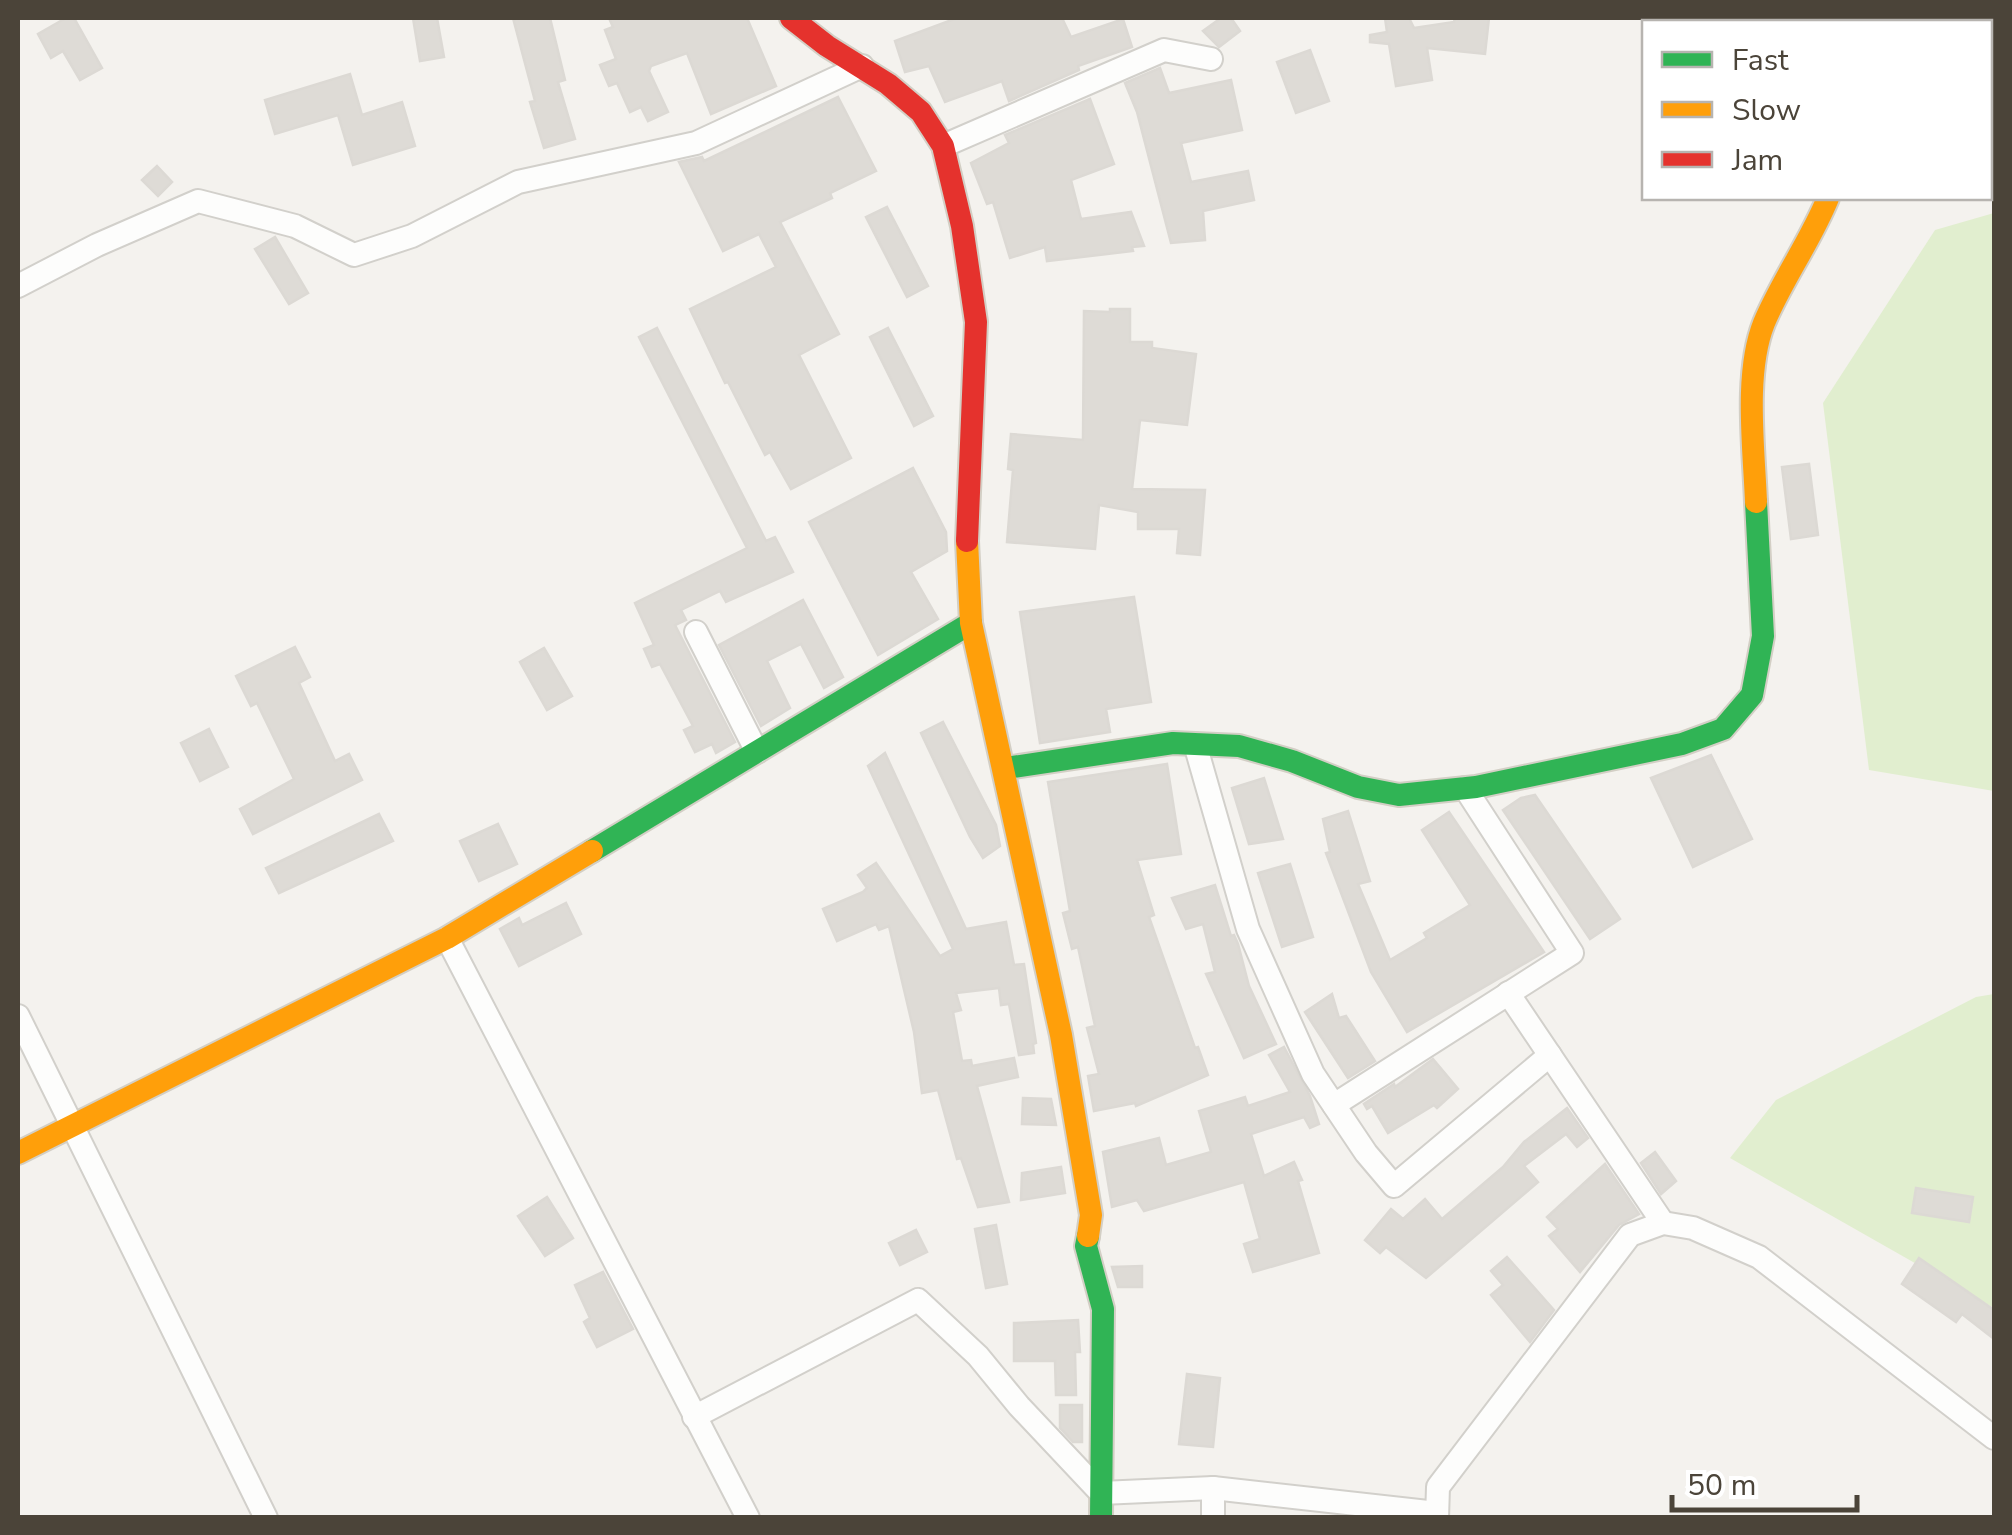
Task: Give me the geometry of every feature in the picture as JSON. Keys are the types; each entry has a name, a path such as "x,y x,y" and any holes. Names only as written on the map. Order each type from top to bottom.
{"street":[{"path":"790,18 921,112 943,146 962,226 976,322 966,524 972,623 1036,910 1091,1216 1086,1246 1102,1309 1102,1518"},
{"path":"943,146 1164,50 1211,59"},
{"path":"18,286 97,245 198,201 295,226 354,255 412,236 518,182 696,143 862,66"},
{"path":"1006,768 1174,743 1238,746 1358,787 1399,795 1465,788 1682,744 1723,728 1752,695 1763,636 1754,458 1754,363 1764,324 1814,233 1827,200"},
{"path":"18,1153 448,938 972,623"},
{"path":"696,632 757,752"},
{"path":"1195,744 1248,928 1313,1074 1366,1153 1394,1186 1550,1055"},
{"path":"1334,1105 1572,953 1465,788"},
{"path":"448,938 748,1518"},
{"path":"1508,993 1663,1224"},
{"path":"18,1016 266,1518"},
{"path":"694,1417 918,1300 978,1356 1018,1406 1101,1493 1213,1488 1291,1507 1437,1515 1438,1487 1630,1235 1663,1224 1693,1228 1759,1257 1994,1438"},
{"path":"1213,1488 1214,1518"}],"green space":[{"path":"1994,213 1994,791 1869,770 1823,403 1935,230"},
{"path":"1994,994 1994,1308 1730,1158 1776,1100 1976,997"}],"building":[{"path":"66,18 74,18 102,68 80,80 63,51 51,58 38,34"},
{"path":"413,18 437,18 444,57 420,61"},
{"path":"513,18 550,18 565,80 558,82 575,139 544,148"},
{"path":"609,18 747,18 776,86 711,114 687,53 651,66 649,71 668,112 648,121 641,107 630,112 617,83 609,86 600,65 616,59 605,30 613,27"},
{"path":"957,18 1062,18 1071,37 1123,19 1132,47 1078,66 1079,70 1009,101 1002,81 945,102 929,66 905,72 895,41"},
{"path":"1221,18 1231,18 1240,31 1219,47 1203,31"},
{"path":"1385,18 1409,18 1414,28 1454,22 1455,18 1489,18 1485,54 1427,48 1432,80 1396,86 1389,44 1370,42 1370,35 1387,32"},
{"path":"1310,50 1329,101 1296,113 1277,62"},
{"path":"1160,68 1169,93 1231,80 1242,130 1181,143 1191,182 1248,171 1254,200 1203,211 1205,240 1171,243 1137,112 1125,83"},
{"path":"350,74 362,115 402,102 415,146 353,165 338,115 275,134 265,100"},
{"path":"838,97 876,171 830,193 832,198 780,222 839,334 799,355 851,458 791,489 770,452 765,455 690,309 776,267 759,234 723,251 679,162 702,157 704,161"},
{"path":"1090,99 1114,164 1071,180 1081,219 1131,212 1144,246 1132,247 1133,251 1047,261 1045,247 1010,258 993,202 987,204 971,163 1009,143 1005,135"},
{"path":"157,166 172,182 158,196 142,180"},
{"path":"887,207 928,286 907,297 866,217"},
{"path":"275,237 308,293 289,304 255,249"},
{"path":"1130,309 1130,342 1152,342 1152,348 1196,354 1187,425 1140,420 1132,489 1205,490 1200,555 1177,553 1179,529 1138,529 1138,512 1099,505 1095,549 1007,542 1013,470 1008,469 1011,434 1083,440 1084,311"},
{"path":"657,328 766,541 775,537 793,572 726,602 720,591 681,610 686,620 675,625 735,742 716,753 712,744 695,752 684,730 693,726 660,664 652,667 644,649 654,645 635,603 747,548 639,337"},
{"path":"888,328 933,416 914,426 870,337"},
{"path":"1809,464 1818,535 1791,539 1782,467"},
{"path":"913,468 946,532 947,551 911,572 938,619 878,655 809,522"},
{"path":"1134,597 1151,702 1106,709 1110,732 1040,743 1020,612"},
{"path":"803,600 843,677 824,688 801,644 767,661 790,708 761,726 719,645"},
{"path":"295,647 310,677 299,683 335,761 349,754 362,780 253,834 240,809 294,779 257,703 251,706 236,676"},
{"path":"544,648 572,696 547,710 520,662"},
{"path":"943,722 996,825 1000,846 983,858 921,733"},
{"path":"209,729 228,767 200,781 181,743"},
{"path":"885,753 966,929 1006,922 1014,965 1024,964 1036,1043 1034,1053 1019,1055 1009,1004 1001,1005 999,988 956,993 961,1010 953,1012 962,1061 971,1060 972,1066 1014,1058 1018,1077 977,1086 1009,1202 978,1207 961,1158 957,1159 938,1090 922,1093 914,1032 889,926 879,930 876,924 837,941 823,909 863,892 867,888 858,875 876,863 940,956 953,949 868,766"},
{"path":"1711,755 1752,839 1693,867 1651,778"},
{"path":"1167,764 1181,854 1137,860 1154,915 1149,917 1208,1075 1136,1106 1135,1103 1094,1111 1088,1076 1099,1074 1087,1028 1095,1026 1078,947 1072,949 1063,913 1070,911 1048,782"},
{"path":"1264,778 1283,839 1249,844 1232,788"},
{"path":"1535,795 1620,919 1590,939 1503,810 1521,798"},
{"path":"1348,811 1370,881 1358,884 1390,960 1470,905 1422,830 1449,812 1544,952 1407,1032 1371,972 1326,853 1330,852 1323,819"},
{"path":"379,814 393,841 279,893 266,868"},
{"path":"498,824 517,864 479,881 460,841"},
{"path":"1290,864 1313,937 1282,947 1258,873"},
{"path":"1215,885 1249,986 1276,1044 1244,1058 1206,974 1215,972 1203,924 1186,929 1172,898"},
{"path":"566,903 581,934 519,966 500,929 519,918 522,925"},
{"path":"1332,994 1339,1018 1346,1016 1375,1061 1348,1078 1305,1012"},
{"path":"1284,1047 1310,1096 1319,1124 1310,1128 1304,1117 1251,1134 1264,1176 1294,1162 1319,1253 1253,1272 1244,1244 1260,1239 1244,1182 1144,1211 1137,1200 1112,1207 1103,1152 1159,1138 1166,1165 1211,1152 1199,1111 1245,1097 1248,1106 1290,1092 1269,1055"},
{"path":"1433,1059 1458,1089 1437,1108 1434,1105 1388,1133 1372,1106 1367,1109 1364,1104"},
{"path":"1023,1098 1051,1099 1056,1125 1022,1124"},
{"path":"1567,1108 1588,1138 1577,1147 1566,1134 1524,1166 1538,1182 1426,1278 1386,1247 1380,1253 1365,1240 1391,1209 1403,1219 1425,1199 1442,1219 1503,1167 1524,1142"},
{"path":"1655,1152 1676,1181 1661,1194 1641,1163"},
{"path":"1605,1164 1639,1214 1619,1225 1580,1272 1549,1236 1558,1229 1547,1217"},
{"path":"1061,1167 1065,1193 1021,1200 1022,1173"},
{"path":"1916,1188 1973,1197 1969,1222 1912,1213"},
{"path":"547,1197 573,1238 545,1256 518,1216"},
{"path":"996,1225 1007,1284 986,1288 975,1229"},
{"path":"916,1230 927,1252 900,1265 889,1243"},
{"path":"1507,1257 1554,1310 1530,1342 1491,1295 1503,1285 1491,1271"},
{"path":"1919,1258 1994,1310 1994,1339 1962,1314 1956,1322 1902,1284"},
{"path":"1142,1266 1142,1287 1118,1287 1112,1267"},
{"path":"603,1272 633,1329 597,1347 584,1322 590,1318 575,1285"},
{"path":"1078,1320 1076,1395 1056,1395 1055,1361 1014,1361 1014,1323"},
{"path":"1187,1374 1220,1378 1213,1447 1179,1444"},
{"path":"1060,1405 1082,1405 1082,1442 1073,1442 1060,1428"}],"traffic: fast":[{"path":"1006,768 1173,743 1239,746 1292,761 1358,787 1399,795 1476,787 1682,744 1723,729 1752,695 1763,636 1756,502"},
{"path":"592,851 971,623"},
{"path":"1088,1236 1086,1246 1103,1309 1101,1518"}],"traffic: slow":[{"path":"1756,502 1752,388 1758,343 1771,307 1827,200"},
{"path":"967,541 971,623 1061,1035 1091,1215 1088,1236"},
{"path":"18,1153 447,938 592,851"}],"traffic: jam":[{"path":"791,18 888,84 921,112 943,146 962,226 976,322 967,541"}]}
